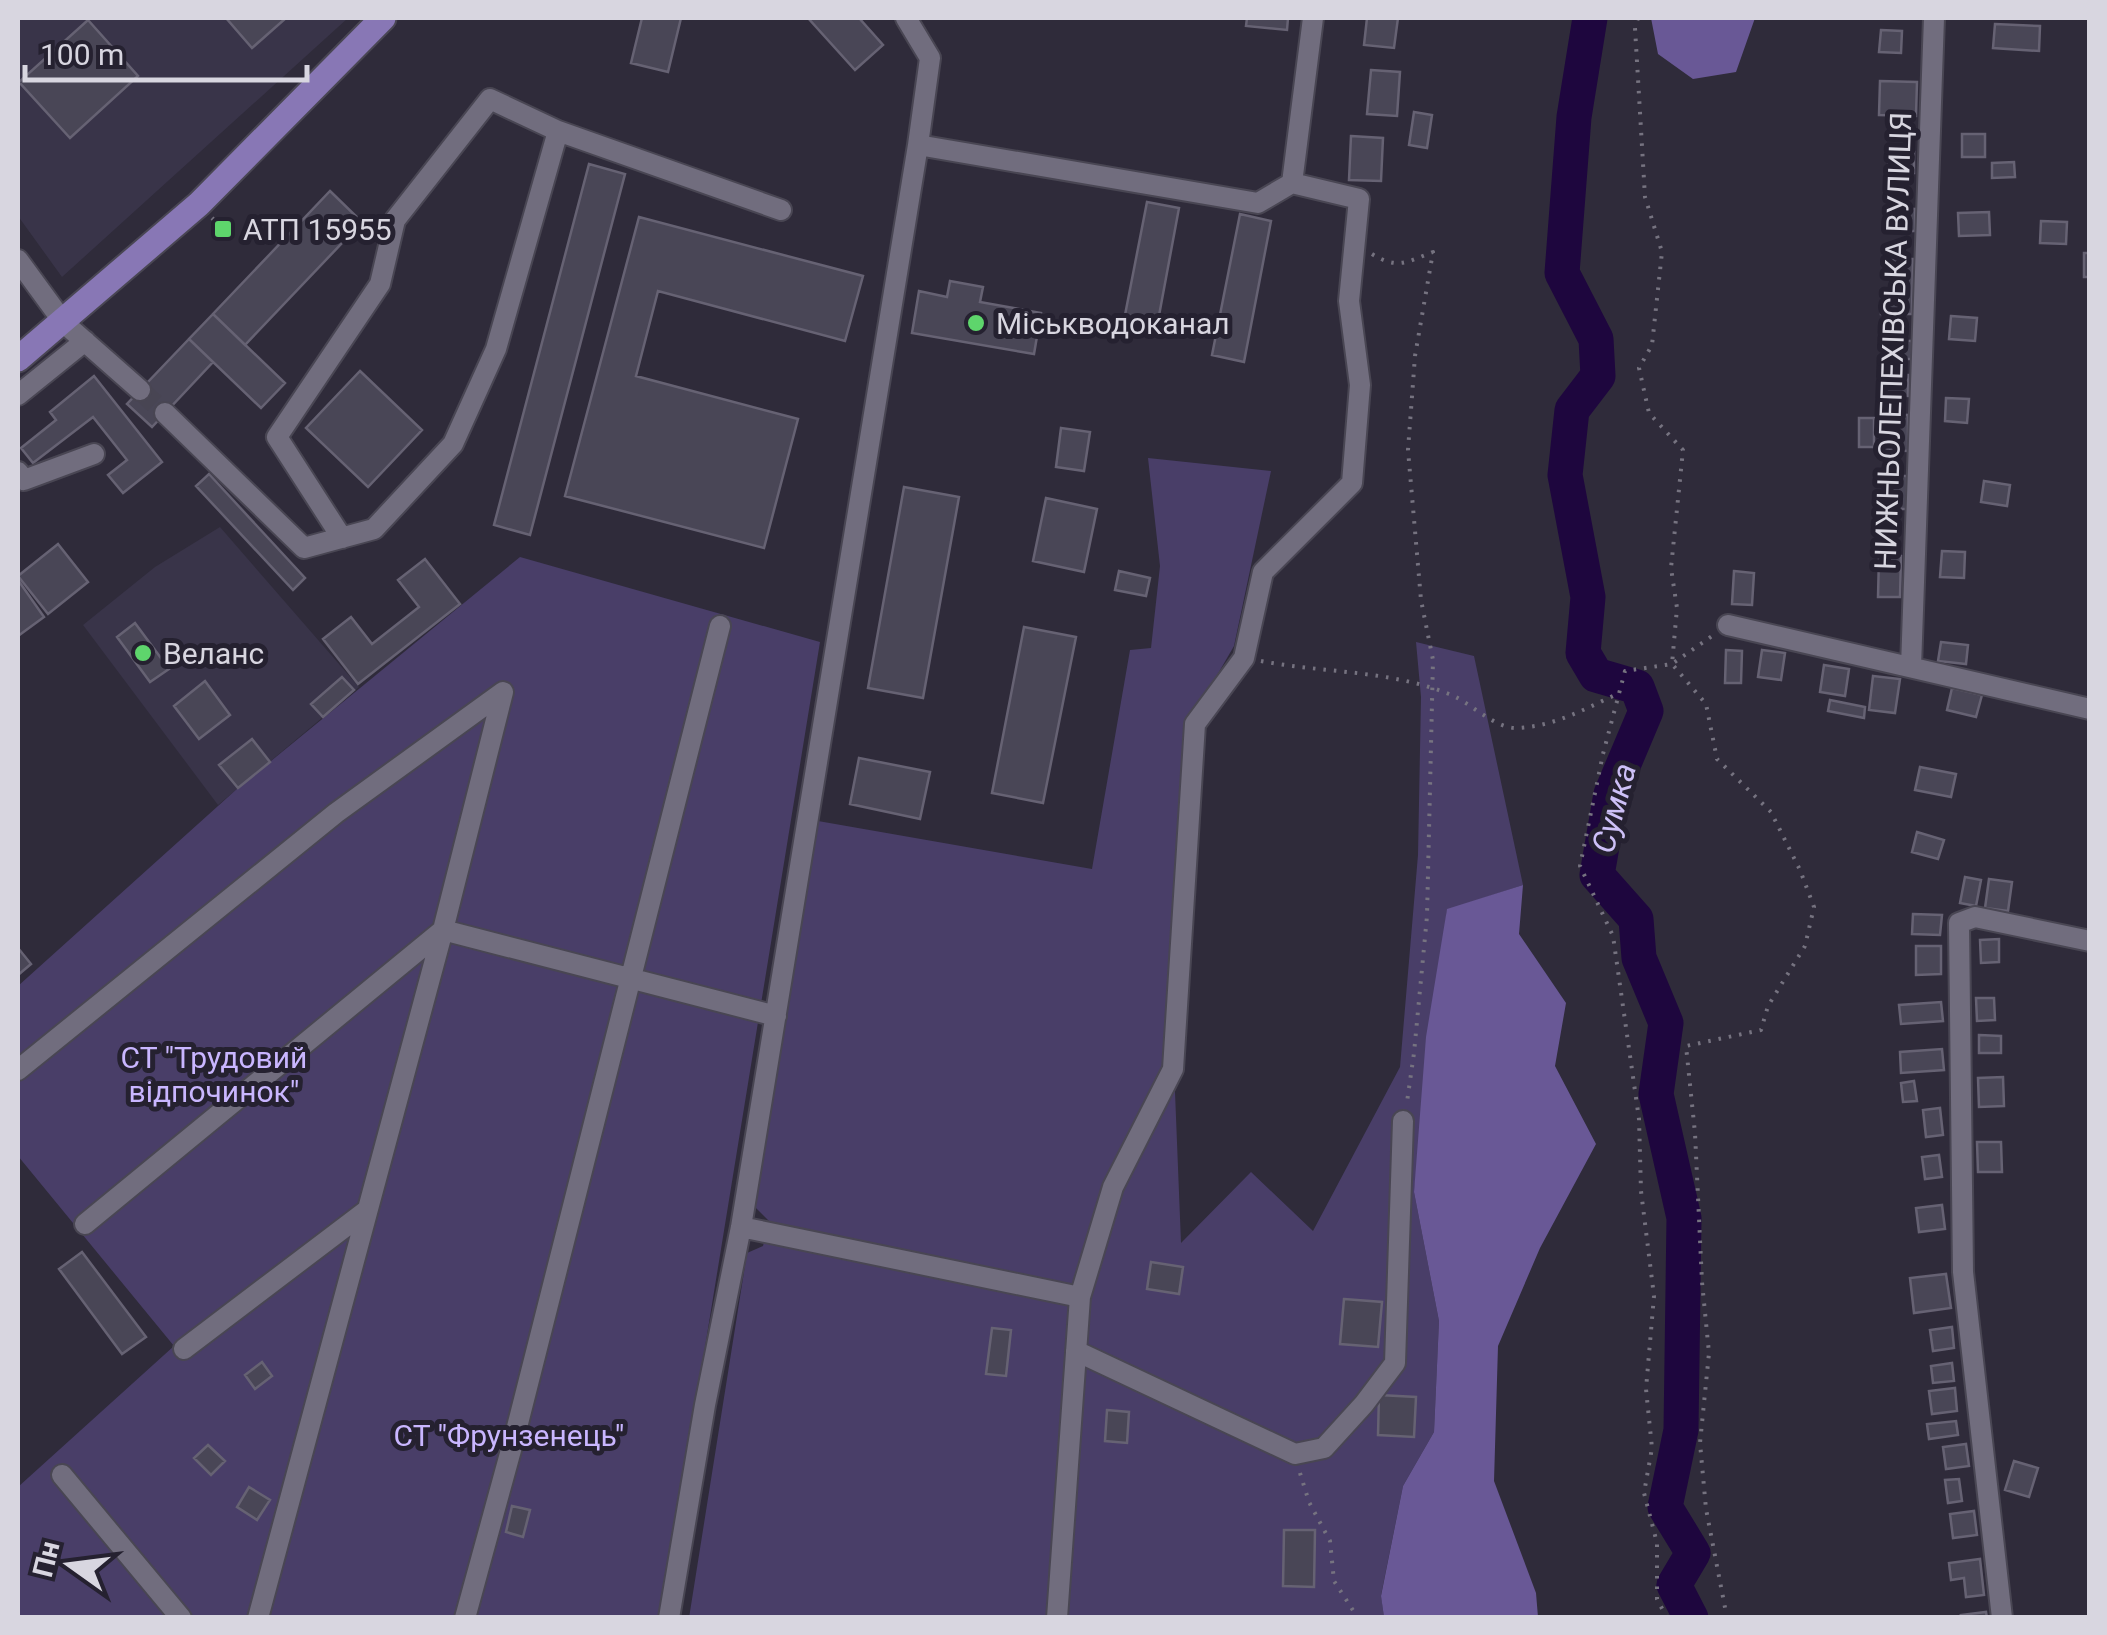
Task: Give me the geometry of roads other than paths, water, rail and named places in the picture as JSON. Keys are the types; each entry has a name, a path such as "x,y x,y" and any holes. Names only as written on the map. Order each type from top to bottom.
{"main road":[{"path":"18,359 199,204 383,18"}],"street":[{"path":"669,1618 705,1405 741,1227 918,146 930,58 906,18"},
{"path":"1292,182 1313,18"},
{"name":"НИЖНЬОЛЕПЕХІВСЬКА ВУЛИЦЯ","path":"1911,667 1934,18"},
{"path":"342,538 277,437 380,284 395,220 490,99 558,131 780,210"},
{"path":"165,414 304,548 374,529 453,444 496,349 558,131"},
{"path":"918,146 1258,203 1292,182 1360,199 1349,301 1360,386 1352,483 1263,572 1244,658 1195,724 1173,1069 1113,1186 1080,1297 1056,1618"},
{"path":"18,260 64,323 140,390"},
{"path":"18,396 85,342"},
{"path":"18,472 24,480 94,454"},
{"path":"1728,625 2090,709"},
{"path":"465,1618 720,626"},
{"path":"18,1070 336,813 503,692 258,1618"},
{"path":"2002,1618 1963,1272 1959,923 1974,917 2090,941"},
{"path":"443,930 776,1016"},
{"path":"86,1224 443,930"},
{"path":"1076,1351 1294,1454 1324,1448 1394,1363 1404,1121"},
{"path":"184,1349 366,1210"},
{"path":"741,1227 1080,1297"},
{"path":"62,1475 181,1618"}],"waterway":[{"name":"Сумка","path":"1590,18 1574,117 1562,273 1596,339 1598,376 1572,410 1565,475 1588,597 1583,653 1596,675 1637,687 1646,711 1611,794 1597,875 1636,919 1639,958 1666,1023 1656,1094 1684,1218 1681,1430 1665,1507 1693,1553 1674,1585 1691,1618"}],"tunnel":[{"path":"140,390 165,413"}],"place":[{"name":"АТП 15955","path":"223,229"},
{"name":"Міськводоканал","path":"976,323"},
{"name":"Веланс","path":"143,653"}],"park label":[{"name":"СТ \"Трудовий відпочинок\"","path":"214,1074"},
{"name":"СТ \"Фрунзенець\"","path":"509,1435"}]}
